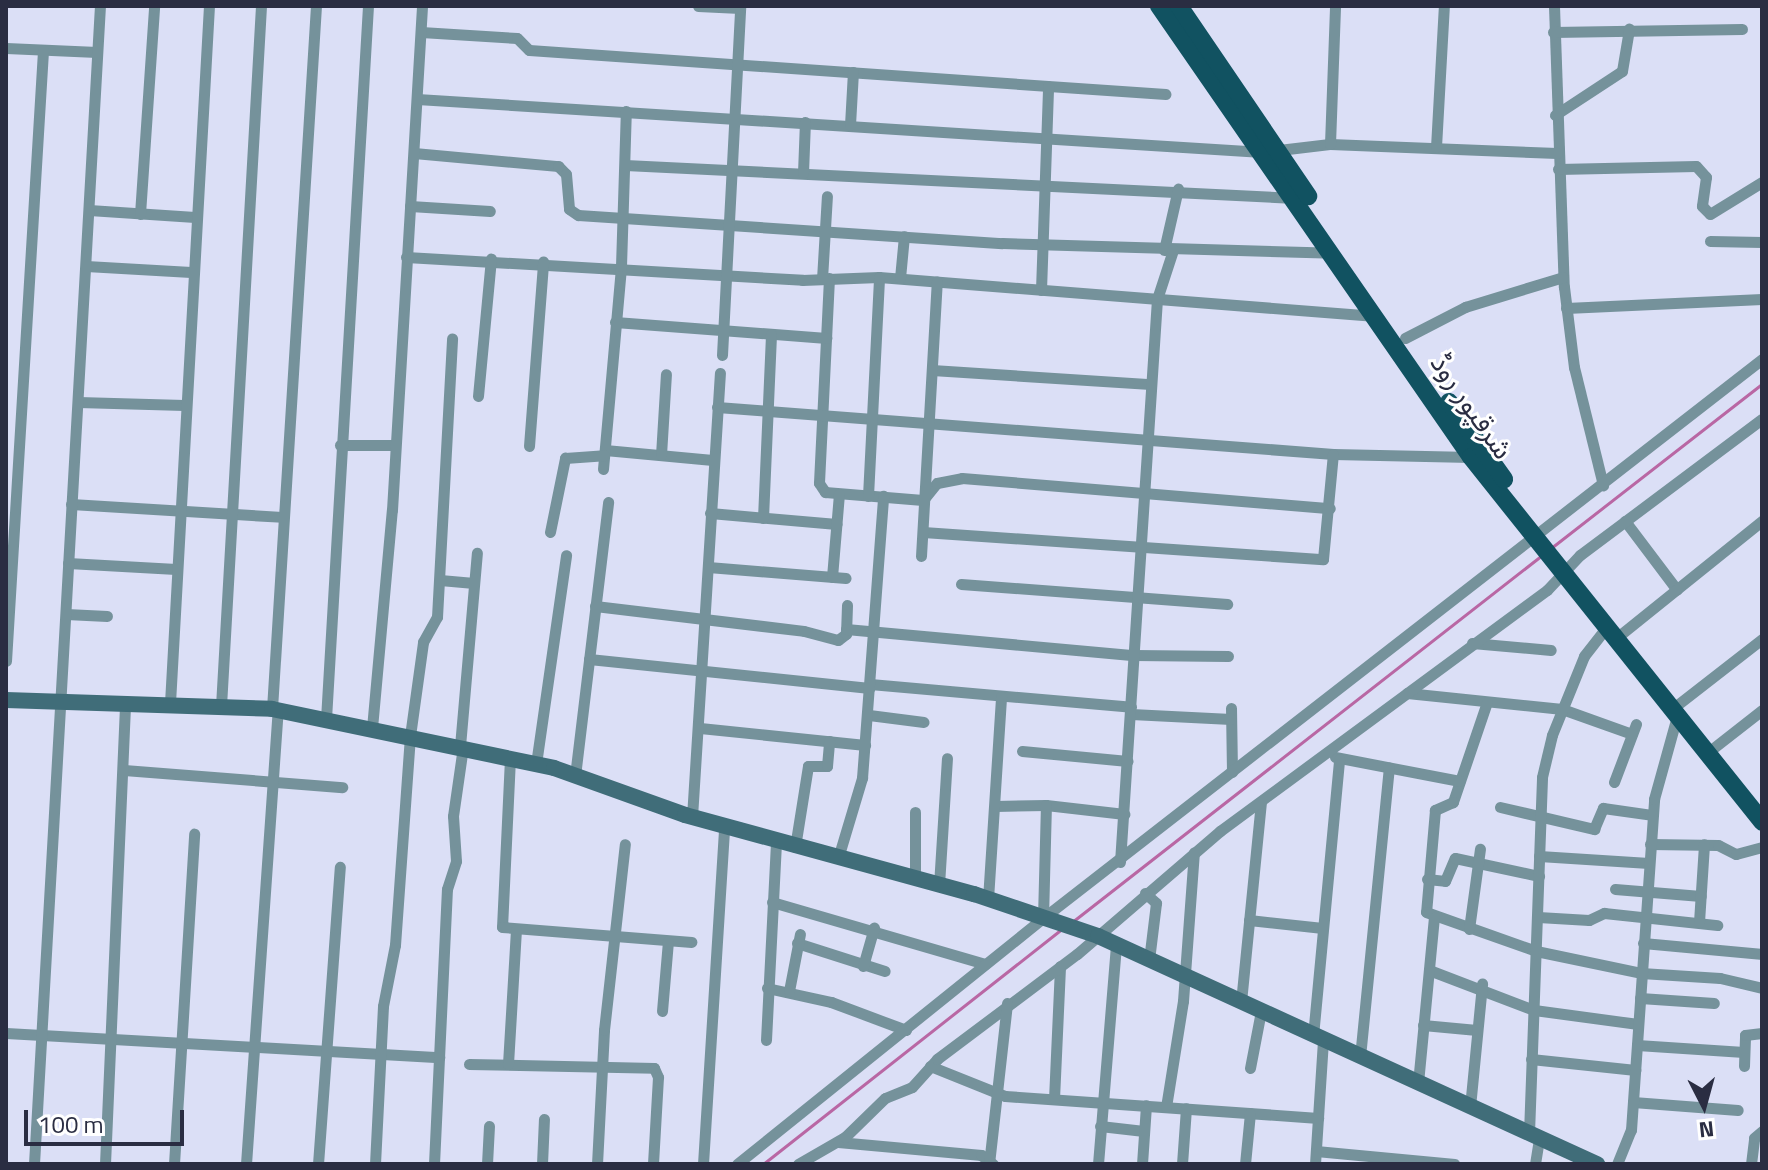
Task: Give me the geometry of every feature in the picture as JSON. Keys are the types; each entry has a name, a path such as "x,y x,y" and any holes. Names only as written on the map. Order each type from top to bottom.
{"main road":[{"name":"شرقپور روڈ","path":"1159,6 1270,151 1405,338 1544,541"},
{"name":"شرقپور روڈ","path":"1179,6 1270,151 1295,198 1471,457 1544,541 1615,633 1759,807"}],"street":[{"path":"34,1164 100,6"},
{"path":"140,214 154,6"},
{"path":"170,703 191,272 209,6"},
{"path":"221,706 261,6"},
{"path":"246,1164 272,780 282,517 316,6"},
{"path":"326,719 368,6"},
{"path":"372,728 395,445 422,6"},
{"path":"698,6 740,7 722,355"},
{"path":"1330,144 1335,6"},
{"path":"1436,147 1444,6"},
{"path":"1554,6 1555,115 1566,308 1574,367 1603,485"},
{"path":"1555,115 1622,71 1629,29"},
{"path":"1553,32 1742,29"},
{"path":"421,32 517,38 529,50 1165,94"},
{"path":"6,48 97,52"},
{"path":"6,661 43,50"},
{"path":"850,125 853,72"},
{"path":"1041,290 1048,86"},
{"path":"417,99 1270,151 1330,144 1557,153"},
{"path":"603,469 621,266 626,111"},
{"path":"803,173 805,122"},
{"path":"414,153 558,166 566,174 566,200 573,214 1042,245 1333,254"},
{"path":"625,165 1178,189 1295,198"},
{"path":"1558,169 1696,166 1706,177 1702,206 1710,214 1762,182"},
{"path":"1120,862 1157,299 1178,189"},
{"path":"827,196 826,338 819,486 839,494 923,500"},
{"path":"410,206 490,211"},
{"path":"89,210 195,217"},
{"path":"900,278 904,236"},
{"path":"1710,241 1762,242"},
{"path":"406,257 491,259 826,279 900,278 1375,316"},
{"path":"478,396 491,259"},
{"path":"529,446 543,262"},
{"path":"86,266 191,272"},
{"path":"868,496 879,277"},
{"path":"1405,338 1465,307 1563,277"},
{"path":"921,556 937,281"},
{"path":"1566,308 1762,299"},
{"path":"615,322 826,338"},
{"path":"763,518 771,334"},
{"path":"375,1164 386,980 395,945 410,736 422,647 436,625 452,338"},
{"path":"737,1164 1043,918 1120,862 1232,772 1544,541 1603,485 1762,359"},
{"path":"932,370 1151,384"},
{"path":"692,817 704,673 710,513 720,373"},
{"path":"661,455 666,374"},
{"path":"78,402 184,405"},
{"path":"717,407 872,422 1148,438 1333,454 1471,457"},
{"path":"798,1164 838,1142 885,1098 912,1087 930,1066 1007,1003 1060,966 1194,852 1261,802 1335,755 1407,693 1625,521 1762,420"},
{"path":"340,445 395,445"},
{"path":"550,532 565,458 604,452 713,460"},
{"path":"923,532 1323,559 1333,454"},
{"path":"923,500 937,483 962,478 1145,490 1330,508"},
{"path":"832,577 839,494"},
{"path":"838,858 858,798 869,715 872,630 883,496"},
{"path":"575,776 608,502"},
{"path":"71,504 282,517"},
{"path":"710,513 837,524"},
{"path":"1625,521 1677,590"},
{"path":"1535,1164 1531,1059 1541,819 1546,755 1562,709 1584,656 1677,590 1762,521"},
{"path":"434,1164 447,889 456,861 453,816 477,553"},
{"path":"536,764 566,555"},
{"path":"68,563 176,569"},
{"path":"708,567 846,578"},
{"path":"440,580 474,583"},
{"path":"961,584 1138,600 1227,604"},
{"path":"595,606 707,622 804,631 824,639 841,639 846,629 847,605"},
{"path":"66,614 107,616"},
{"path":"846,629 1134,655 1228,656"},
{"path":"1617,1164 1629,1140 1633,1102 1652,815 1677,709 1762,639"},
{"path":"1471,643 1551,650"},
{"path":"589,659 704,673 1001,696 1131,711 1231,714 1232,772"},
{"path":"1407,693 1562,709 1634,729 1614,782"},
{"path":"988,899 1001,696"},
{"path":"6,700 125,701 275,710 461,746 536,764 692,817 988,899 1094,935 1597,1164"},
{"path":"105,1164 125,701"},
{"path":"1487,702 1452,804 1435,810 1424,909 1434,918 1536,951 1641,973 1720,978 1762,988"},
{"path":"1712,750 1762,710"},
{"path":"869,715 924,722"},
{"path":"700,728 865,745"},
{"path":"795,847 808,766 827,766 829,741"},
{"path":"1022,751 1128,761"},
{"path":"1335,755 1460,781"},
{"path":"1315,1164 1323,928 1335,755"},
{"path":"510,758 501,921 504,928 612,939 691,942"},
{"path":"939,885 947,758"},
{"path":"1360,1057 1389,767"},
{"path":"124,770 342,787"},
{"path":"1241,1002 1261,802"},
{"path":"995,806 1046,805 1124,814"},
{"path":"1043,918 1046,805"},
{"path":"1500,807 1594,829 1603,808 1652,815"},
{"path":"915,812 915,879"},
{"path":"703,1164 724,826"},
{"path":"174,1164 194,834"},
{"path":"766,1040 776,842"},
{"path":"597,1164 612,939 625,844"},
{"path":"1650,844 1704,844 1736,854 1762,847"},
{"path":"1699,922 1704,844"},
{"path":"1166,1107 1183,976 1194,852"},
{"path":"1427,879 1445,881 1454,858 1479,856 1539,876"},
{"path":"1469,929 1479,856"},
{"path":"1539,856 1649,863"},
{"path":"318,1164 340,867"},
{"path":"1615,889 1701,896"},
{"path":"1145,893 1156,903 1149,960"},
{"path":"772,902 874,928 985,964"},
{"path":"1538,917 1645,917 1717,925"},
{"path":"1418,1083 1434,918"},
{"path":"1249,920 1323,928"},
{"path":"863,966 874,928"},
{"path":"508,1064 516,930"},
{"path":"789,991 798,939 863,966 885,971"},
{"path":"662,1011 668,941"},
{"path":"1643,943 1762,954"},
{"path":"1098,1164 1116,944"},
{"path":"1054,1099 1060,966"},
{"path":"1429,970 1481,986 1534,1010 1638,1024"},
{"path":"1470,1107 1481,986"},
{"path":"767,988 789,991 906,1030"},
{"path":"1640,998 1714,1003"},
{"path":"990,1163 1007,1003"},
{"path":"1250,1068 1261,1011"},
{"path":"1423,1025 1477,1030"},
{"path":"6,1033 439,1057"},
{"path":"1744,1066 1745,1035 1762,1033"},
{"path":"1637,1045 1744,1052"},
{"path":"1531,1059 1635,1070"},
{"path":"469,1064 650,1067 658,1073 653,1164"},
{"path":"930,1066 999,1095 1318,1118"},
{"path":"1633,1102 1738,1110"},
{"path":"1142,1164 1146,1105"},
{"path":"1182,1164 1186,1108"},
{"path":"1245,1164 1250,1113"},
{"path":"542,1164 544,1119"},
{"path":"487,1164 489,1126"},
{"path":"1100,1126 1144,1131"},
{"path":"1751,1164 1754,1138 1762,1131"},
{"path":"838,1142 981,1155 990,1163"},
{"path":"1316,1151 1454,1164"}],"waterway":[{"path":"1551,548 1762,384"},
{"path":"1072,922 1542,555"},
{"path":"763,1164 1062,929"}]}
